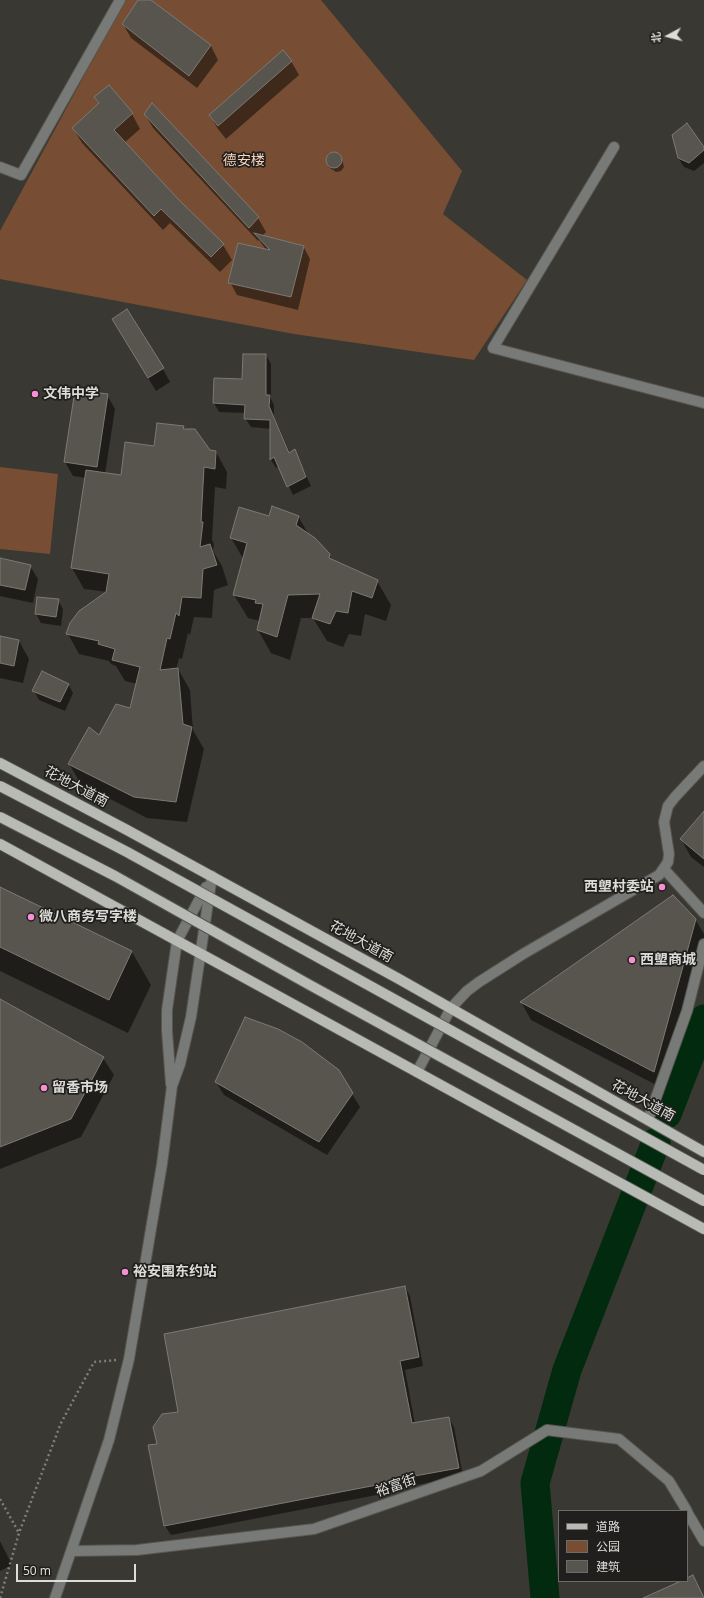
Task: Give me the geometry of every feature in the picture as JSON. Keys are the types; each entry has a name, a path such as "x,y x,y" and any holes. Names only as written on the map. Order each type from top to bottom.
{"main road":[{"name":"花地大道南","path":"0,763 212,876 451,1008 704,1152"},
{"path":"0,786 134,856 704,1170"},
{"path":"0,817 115,876 308,984 704,1201"},
{"path":"0,844 704,1229"}],"street":[{"path":"0,166 21,175 120,0"},
{"path":"614,147 493,348 704,403"},
{"path":"417,1072 451,1008 467,991 496,971 659,875 668,862 669,854 664,822 666,814 675,797 704,766"},
{"path":"664,869 704,913"},
{"path":"172,1086 167,1032 167,1010 177,941 212,876"},
{"path":"55,1598 109,1440 129,1359 162,1164 172,1086 186,1041 212,876"},
{"path":"648,1120 686,1011 704,944"},
{"name":"裕富街","path":"71,1551 137,1550 314,1529 481,1472 547,1430 619,1439 669,1481 686,1510"},
{"name":"裕富街","path":"688,1513 704,1541"}],"path":[{"path":"0,1598 19,1533 61,1422 94,1362 129,1359"},
{"path":"0,1499 19,1533"}],"green space":[{"name":"德安楼","path":"125,0 321,0 462,171 443,214 527,280 474,360 294,334 0,279 0,231"},
{"path":"0,467 58,474 50,554 0,549"}],"building":[{"path":"138,0 151,0 211,45 189,76 122,24"},
{"path":"283,50 292,61 218,126 209,115"},
{"path":"109,85 133,113 114,130 178,199 224,244 211,257 161,209 154,216 72,128 99,103 94,97"},
{"path":"152,103 259,217 249,228 144,114"},
{"path":"687,123 704,147 704,150 689,163 678,158 672,135"},
{"path":"331,152 337,152 342,157 340,166 337,168 331,168 326,163 326,157"},
{"path":"254,233 304,246 291,297 228,283 238,243 270,250"},
{"path":"127,309 164,368 148,378 112,319"},
{"path":"243,354 266,354 266,395 270,395 269,406 289,453 295,449 306,477 287,487 274,457 270,460 270,420 244,419 245,405 213,403 214,378 242,379"},
{"path":"75,390 108,394 97,467 64,462"},
{"path":"157,423 184,426 183,429 195,429 210,450 216,451 215,469 204,467 201,522 203,522 200,547 210,544 217,565 203,569 201,598 182,597 179,616 176,613 170,639 167,638 160,670 178,668 183,724 192,727 176,802 134,797 68,764 89,727 99,735 116,704 130,708 140,667 112,660 115,649 98,644 99,641 66,634 70,623 79,611 106,592 109,574 71,568 86,470 121,475 125,442 154,446"},
{"path":"272,506 299,516 296,525 315,538 330,554 329,558 378,580 372,598 352,591 348,613 336,611 330,624 312,618 320,594 288,595 277,637 257,630 263,604 255,603 256,600 233,595 247,543 230,538 239,507 269,516"},
{"path":"0,558 31,565 25,590 0,585"},
{"path":"37,597 59,599 56,617 35,614"},
{"path":"0,636 19,640 14,666 0,663"},
{"path":"42,671 69,684 60,702 32,691"},
{"path":"704,811 704,859 680,839"},
{"name":"微八商务写字楼","path":"0,887 132,951 109,1000 0,947"},
{"name":"西塱商城","path":"673,895 696,919 654,1072 520,1002"},
{"name":"留香市场","path":"0,999 104,1057 71,1119 0,1147"},
{"path":"245,1017 278,1029 302,1042 339,1070 353,1093 319,1142 215,1082"},
{"path":"405,1286 419,1357 400,1361 412,1423 449,1417 459,1468 164,1526 148,1445 157,1444 153,1427 162,1414 178,1412 164,1334"},
{"path":"693,1575 704,1598 643,1598 679,1582 688,1582 688,1578"}],"waterway":[{"path":"667,1114 704,1019"},
{"path":"545,1598 535,1483 567,1370 656,1142"}],"place":[{"name":"文伟中学","path":"35,394"},
{"name":"西塱村委站","path":"662,887"},
{"name":"微八商务写字楼","path":"31,917"},
{"name":"西塱商城","path":"632,960"},
{"name":"留香市场","path":"44,1088"},
{"name":"裕安围东约站","path":"125,1272"}]}
